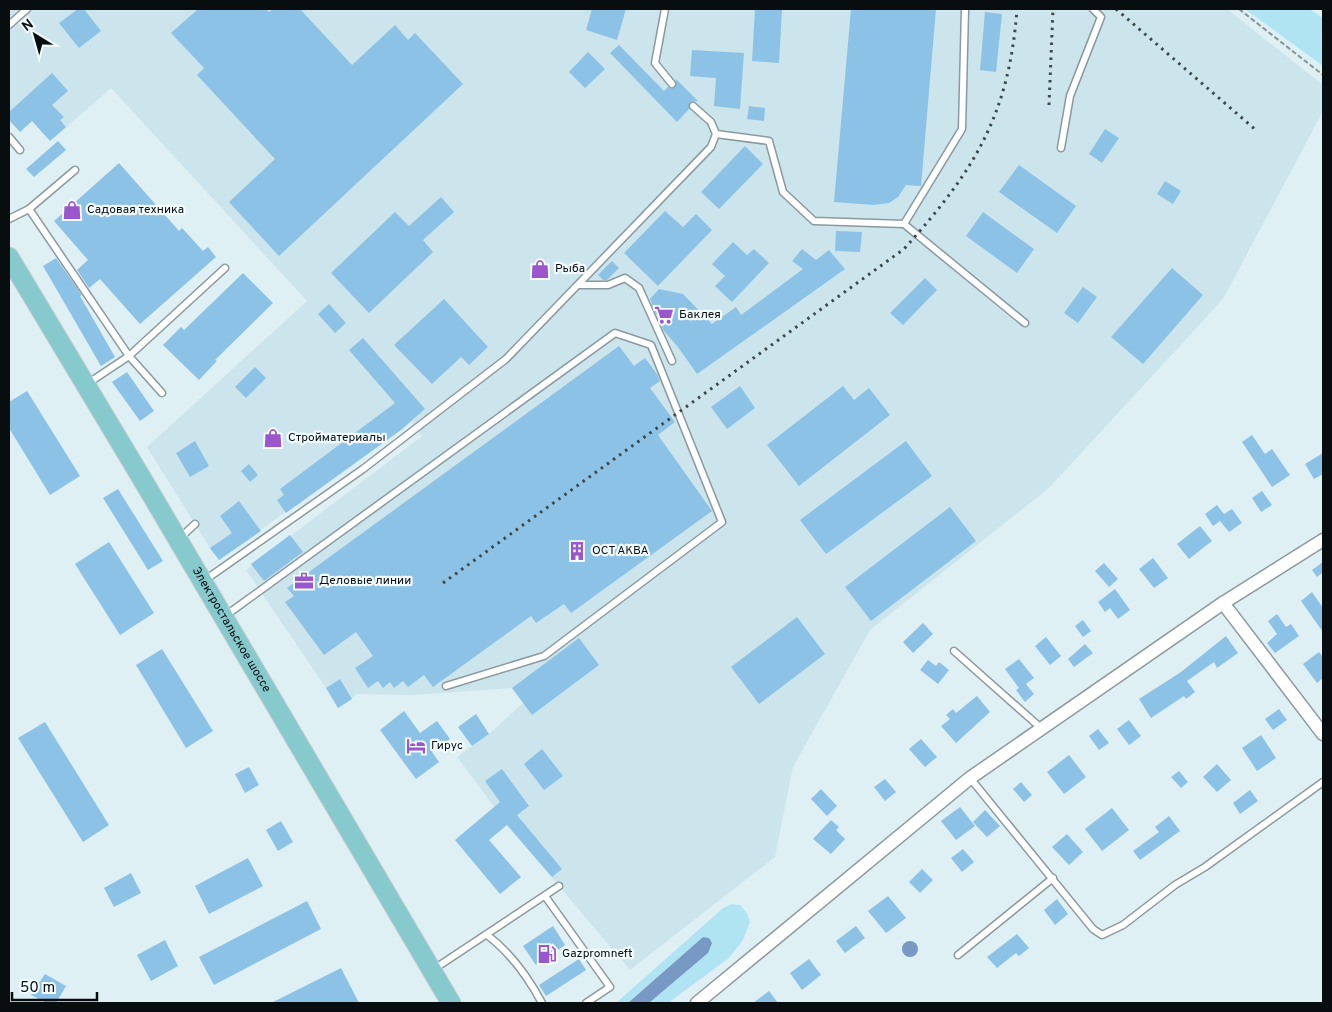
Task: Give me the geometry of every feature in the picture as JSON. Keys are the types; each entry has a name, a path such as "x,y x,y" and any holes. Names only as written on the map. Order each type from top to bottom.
{"main road":[{"name":"Электростальское шоссе","path":"9,257 451,1003"}],"street":[{"path":"697,1003 970,778 1224,603 1323,540"},
{"path":"1224,603 1323,734"}],"lane":[{"path":"9,25 27,9"},
{"path":"665,9 655,63 672,84"},
{"path":"904,224 962,129 965,9"},
{"path":"1061,148 1070,96 1101,17 1093,9"},
{"path":"202,582 363,468 506,359 712,147 716,134 711,122 693,106"},
{"path":"716,134 769,141 783,192 814,221 904,224 1025,323"},
{"path":"9,137 20,150"},
{"path":"9,219 29,209 75,170"},
{"path":"29,209 129,356 162,393"},
{"path":"86,385 129,356 225,268"},
{"path":"578,285 608,285 625,278 639,288 672,361"},
{"path":"222,618 615,333 651,345 722,522 544,656 446,686"},
{"path":"178,540 195,524"},
{"path":"954,651 1041,728"},
{"path":"970,778 1053,878 1093,930 1102,935 1112,932 1323,782"},
{"path":"958,955 1053,878"},
{"path":"433,970 559,886"},
{"path":"545,896 610,987 586,1003"},
{"path":"487,935 505,948 523,972 542,1003"}],"path":[{"path":"1239,9 1323,75"}],"shaded area":[{"path":"9,9 1227,9 1323,85 1323,111 1223,299 1049,488 870,630 793,767 775,857 630,970 514,833 457,757 489,734 523,703 512,688 413,695 356,694 352,699 340,679 326,688 246,570 422,436 411,421 219,560 210,548 147,447 307,301 111,88 54,138 36,118 20,132 9,120"},
{"path":"1245,9 1309,9 1323,18 1323,66"},
{"path":"731,904 740,905 747,913 750,922 743,940 729,958 668,1003 649,1003 708,953 709,938 703,937 628,1003 616,1003 722,909"},
{"path":"703,937 709,938 712,943 708,953 649,1003 628,1003"},
{"path":"910,941 918,949 910,957 902,949"}],"building":[{"path":"78,9 84,9 101,31 79,48 59,23"},
{"path":"198,9 266,9 269,12 273,9 300,9 352,65 395,25 408,40 415,33 463,84 279,256 229,202 275,159 197,75 204,68 171,33"},
{"path":"592,9 626,9 617,40 586,30"},
{"path":"755,9 782,9 779,63 752,61"},
{"path":"851,9 936,9 921,186 906,185 898,197 889,203 874,205 834,202"},
{"path":"985,12 1002,14 996,72 980,70"},
{"path":"619,45 664,91 668,87 675,88 676,79 698,101 690,102 689,109 677,122 610,53"},
{"path":"692,50 744,53 740,109 714,106 716,78 690,76"},
{"path":"588,52 605,69 585,88 569,72"},
{"path":"52,73 68,91 52,105 64,117 60,120 66,127 50,141 32,121 20,132 9,120 9,112"},
{"path":"749,106 765,108 764,121 747,119"},
{"path":"1105,129 1119,138 1102,163 1089,154"},
{"path":"58,141 66,150 34,177 26,169"},
{"path":"745,146 763,164 719,209 701,192"},
{"path":"119,163 179,231 182,228 203,251 208,247 216,257 140,324 100,279 89,288 77,270 88,260 54,221"},
{"path":"1019,165 1076,206 1057,233 999,192"},
{"path":"1165,181 1181,191 1173,204 1157,194"},
{"path":"441,197 454,212 423,240 433,252 369,313 331,273 395,212 409,226"},
{"path":"665,211 683,227 696,214 712,230 658,286 624,253"},
{"path":"983,212 1034,249 1017,273 966,236"},
{"path":"836,231 862,232 860,252 835,251"},
{"path":"733,242 747,255 754,249 769,263 732,302 715,286 725,276 712,264"},
{"path":"802,249 816,260 829,250 845,269 697,374 664,331 662,327 666,323 655,312 650,299 659,289 683,294 712,324 736,307 741,315 803,269 792,261"},
{"path":"56,258 82,295 80,296 115,357 101,366 43,266"},
{"path":"538,260 549,270 541,279 531,269"},
{"path":"612,261 619,268 607,280 603,280 598,275"},
{"path":"1172,268 1203,295 1143,364 1111,337"},
{"path":"243,273 273,303 215,360 217,361 199,380 163,345 181,327 184,330"},
{"path":"925,278 937,290 903,325 890,313"},
{"path":"1083,287 1097,297 1078,323 1064,313"},
{"path":"444,299 488,347 469,365 461,357 432,384 394,345"},
{"path":"329,304 346,323 335,333 318,314"},
{"path":"363,338 425,409 401,430 286,513 277,500 284,495 280,489 395,403 349,350"},
{"path":"619,346 634,366 645,358 657,374 660,381 650,388 675,422 658,435 712,511 571,613 564,604 536,623 531,616 433,687 424,675 408,687 403,681 394,688 390,682 383,688 378,681 368,688 355,668 373,656 356,632 324,655 285,602 294,596 287,588"},
{"path":"255,367 266,378 246,398 235,387"},
{"path":"127,372 154,411 140,421 112,382"},
{"path":"740,386 755,408 727,429 711,407"},
{"path":"843,386 854,400 869,388 890,415 799,486 767,445"},
{"path":"27,391 80,476 50,495 9,428 9,402"},
{"path":"1252,435 1265,454 1272,449 1290,475 1272,487 1242,442"},
{"path":"195,441 209,466 190,477 176,453"},
{"path":"906,441 932,476 826,554 800,520"},
{"path":"1323,453 1323,474 1314,479 1305,464"},
{"path":"249,464 258,475 250,482 241,471"},
{"path":"118,489 163,561 148,570 103,498"},
{"path":"1262,491 1272,505 1261,512 1252,498"},
{"path":"239,501 261,531 219,560 210,548 232,533 220,516"},
{"path":"1217,505 1224,514 1232,509 1242,523 1229,532 1220,521 1213,526 1205,514"},
{"path":"950,507 976,541 871,621 845,587"},
{"path":"1200,526 1212,541 1189,559 1177,544"},
{"path":"290,535 303,552 264,581 251,564"},
{"path":"109,542 154,613 120,635 75,564"},
{"path":"1153,558 1168,578 1154,588 1139,569"},
{"path":"1323,562 1323,572 1317,577 1312,570"},
{"path":"1104,563 1118,579 1109,587 1095,571"},
{"path":"1115,589 1130,610 1118,619 1110,608 1105,612 1098,602"},
{"path":"1312,592 1323,608 1323,632 1301,601"},
{"path":"1277,614 1286,627 1291,624 1299,636 1275,653 1267,643 1277,634 1268,621"},
{"path":"797,617 825,654 759,704 731,667"},
{"path":"1083,620 1091,631 1083,637 1075,626"},
{"path":"923,623 933,634 913,653 903,642"},
{"path":"1226,636 1238,653 1217,668 1214,662 1187,681 1195,692 1186,699 1184,696 1151,718 1139,699 1181,672"},
{"path":"1046,637 1061,656 1050,665 1035,646"},
{"path":"579,638 599,665 532,715 512,688"},
{"path":"1085,644 1093,653 1074,667 1068,659"},
{"path":"162,649 213,731 186,748 136,665"},
{"path":"1319,652 1323,657 1323,678 1317,683 1303,664"},
{"path":"1019,659 1034,678 1026,684 1034,694 1025,702 1016,690 1019,688 1005,669"},
{"path":"928,660 936,666 939,662 949,670 938,684 920,670"},
{"path":"340,679 352,699 338,708 326,688"},
{"path":"977,696 990,712 956,743 941,726 950,719 946,715 953,709 956,713"},
{"path":"1279,709 1287,720 1273,730 1265,719"},
{"name":"Гирус","path":"404,711 420,733 437,721 450,739 432,752 439,762 416,779 380,730"},
{"path":"476,714 489,734 472,746 458,727"},
{"path":"1129,720 1141,736 1129,745 1117,729"},
{"path":"45,722 109,825 83,842 18,738"},
{"path":"1098,729 1109,743 1099,750 1089,736"},
{"path":"1261,735 1276,758 1257,771 1242,748"},
{"path":"921,739 937,757 925,767 909,749"},
{"path":"542,749 563,776 544,790 524,764"},
{"path":"1069,755 1086,777 1064,794 1047,772"},
{"path":"1217,764 1231,780 1217,792 1203,777"},
{"path":"249,767 259,785 245,793 235,774"},
{"path":"502,769 529,806 517,815 562,869 552,877 507,825 489,840 521,877 500,894 455,840 500,802 485,781"},
{"path":"1179,771 1188,782 1181,788 1171,777"},
{"path":"885,779 896,792 885,801 874,787"},
{"path":"1021,782 1032,795 1024,802 1013,789"},
{"path":"821,789 837,806 827,816 811,799"},
{"path":"1250,790 1258,801 1240,814 1233,803"},
{"path":"960,807 975,826 956,840 941,821"},
{"path":"1112,808 1129,830 1102,851 1085,829"},
{"path":"985,810 1000,826 987,837 973,822"},
{"path":"1169,816 1180,831 1140,860 1133,851 1159,832 1155,827"},
{"path":"831,820 839,827 836,830 845,839 831,854 813,839"},
{"path":"281,821 293,842 278,851 266,830"},
{"path":"1067,834 1083,852 1069,865 1052,847"},
{"path":"963,849 974,862 962,872 951,858"},
{"path":"248,858 263,886 209,914 195,886"},
{"path":"922,869 933,880 920,893 909,882"},
{"path":"131,873 141,893 114,907 104,888"},
{"path":"888,896 906,918 886,933 868,911"},
{"path":"1057,899 1068,914 1055,925 1044,910"},
{"path":"307,901 321,929 214,985 199,957"},
{"path":"553,926 565,945 536,965 523,946"},
{"path":"856,926 865,938 845,953 836,941"},
{"path":"1017,934 1029,948 1019,956 1016,953 997,968 987,957"},
{"path":"165,940 178,966 151,981 137,955"},
{"path":"579,959 586,970 546,996 539,985"},
{"path":"809,959 821,975 802,990 790,973"},
{"path":"341,968 359,1003 271,1003"},
{"path":"45,974 66,986 56,1003 47,1003 31,995"},
{"path":"769,991 778,1003 753,1003"}],"railway":[{"path":"443,583 904,249 950,194 984,140 1006,81 1013,47 1017,9"},
{"path":"1049,105 1053,9"},
{"path":"1116,9 1257,131"}],"place":[{"name":"Садовая техника","path":"72,210"},
{"name":"Рыба","path":"540,269"},
{"name":"Баклея","path":"664,315"},
{"name":"Стройматериалы","path":"273,438"},
{"name":"ОСТ АКВА","path":"577,551"},
{"name":"Деловые линии","path":"304,581"},
{"name":"Гирус","path":"416,746"},
{"name":"Gazpromneft","path":"547,954"}]}
